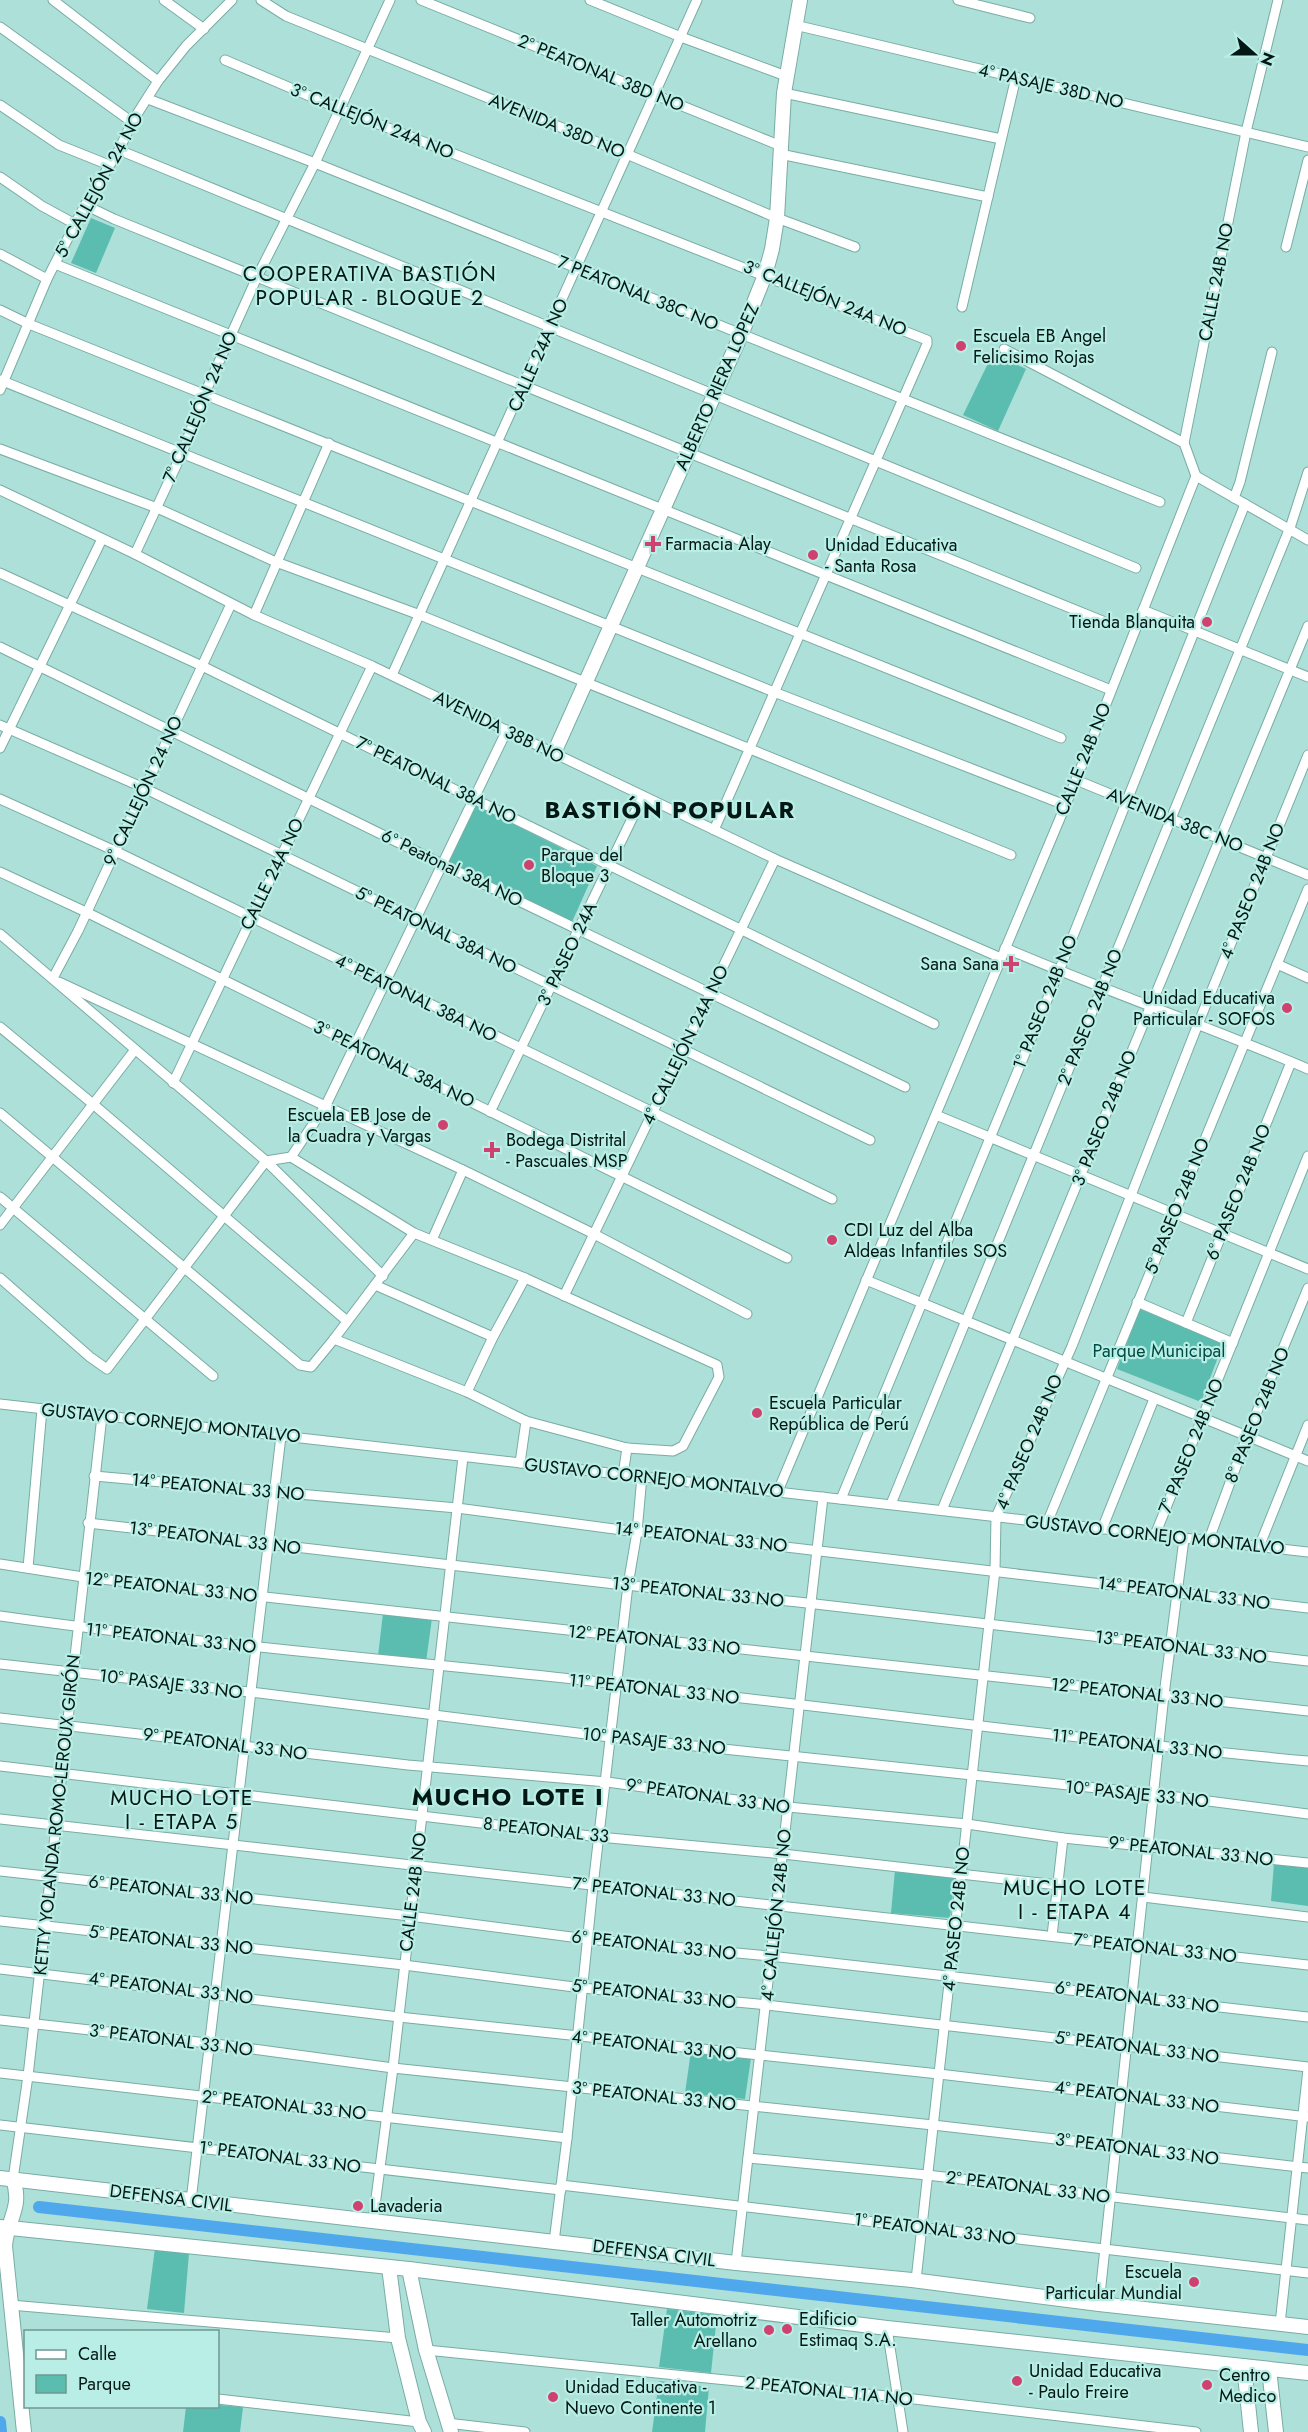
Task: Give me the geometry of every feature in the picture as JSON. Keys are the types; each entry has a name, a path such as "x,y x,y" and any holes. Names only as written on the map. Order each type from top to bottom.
{"street":[{"path":"53,0 158,81"},
{"path":"164,0 204,29"},
{"name":"5° CALLEJÓN 24 NO","path":"1,384 47,279 85,205 119,150 132,123 158,81 186,46 232,0"},
{"name":"AVENIDA 38D NO","path":"261,0 286,16 777,218 855,247"},
{"name":"7° CALLEJÓN 24 NO","path":"135,554 182,453 205,393 257,277 315,163 390,0"},
{"name":"2° PEATONAL 38D NO","path":"421,0 656,95 780,150 988,197"},
{"path":"590,0 786,76"},
{"name":"CALLE 24A NO","path":"392,675 446,560 697,0"},
{"name":"ALBERTO RIERA LOPEZ","path":"554,753 741,335 765,275 777,218 786,76 801,0"},
{"path":"958,0 1030,18"},
{"name":"CALLE 24B NO","path":"1184,443 1246,132 1278,0"},
{"name":"4° PASAJE 38D NO","path":"795,25 1308,147"},
{"path":"0,27 132,123"},
{"name":"3° CALLEJÓN 24A NO","path":"225,60 340,109 924,338 927,344 714,830"},
{"path":"962,307 1016,77"},
{"path":"784,93 1001,139"},
{"name":"7 PEATONAL 38C NO","path":"148,99 315,163 1160,502"},
{"path":"0,105 59,146 110,165"},
{"path":"119,150 1136,568"},
{"path":"1286,247 1308,160"},
{"path":"0,177 42,206 75,224"},
{"path":"85,205 114,219 1110,624"},
{"path":"0,254 47,279"},
{"path":"55,264 1111,690"},
{"path":"0,310 29,324 1060,738"},
{"path":"1004,349 1184,443 1196,476 1308,540"},
{"path":"1234,498 1272,352"},
{"path":"1,384 182,453 774,692 1065,805"},
{"path":"254,615 328,443"},
{"path":"0,449 157,508 276,562 420,615 1011,855"},
{"name":"2° PASEO 24B NO","path":"891,1504 1289,529 1308,472"},
{"name":"CALLE 24B NO","path":"778,1491 1076,780 1196,476"},
{"name":"AVENIDA 38B NO","path":"0,490 135,554 254,615 392,675 775,859 1003,953 1059,971 1308,1069"},
{"name":"1° PASEO 24B NO","path":"841,1499 1059,971 1245,504"},
{"path":"0,748 102,538"},
{"name":"7° PEATONAL 38A NO","path":"0,573 202,666 934,1024"},
{"name":"9° CALLEJÓN 24 NO","path":"56,980 231,604"},
{"path":"1143,610 1308,677"},
{"name":"3° PASEO 24B NO","path":"942,1510 1308,626"},
{"name":"6º Peatonal 38A NO","path":"0,647 41,665 442,864 905,1087"},
{"name":"CALLE 24A NO","path":"173,1083 372,666"},
{"name":"5° PEATONAL 38A NO","path":"0,725 144,788 870,1140"},
{"path":"291,1157 326,1105 507,730"},
{"name":"4° PASEO 24B NO","path":"916,2280 995,1570 996,1517 1064,1362 1308,755"},
{"name":"AVENIDA 38C NO","path":"1076,780 1308,875"},
{"name":"3° PASEO 24A","path":"490,1112 643,796"},
{"name":"4° PEATONAL 38A NO","path":"0,799 115,851 831,1199"},
{"name":"4° CALLEJÓN 24A NO","path":"564,1296 775,859"},
{"name":"3° PEATONAL 38A NO","path":"0,872 86,912 787,1258"},
{"name":"5° PASEO 24B NO","path":"1047,1523 1308,889"},
{"path":"0,934 56,980 134,1051 266,1161 383,1276"},
{"path":"1277,964 1308,978"},
{"path":"56,980 463,1170 594,1234 747,1314"},
{"path":"0,1027 347,1321"},
{"path":"0,1225 134,1051"},
{"name":"6° PASEO 24B NO","path":"1185,1323 1291,1062"},
{"path":"0,1113 300,1365 311,1367 414,1233"},
{"path":"936,1115 1308,1269"},
{"name":"7° PASEO 24B NO","path":"1155,1535 1308,1156"},
{"path":"0,1278 90,1357 107,1369 266,1161 291,1157 414,1233 525,1278 717,1365 719,1377 679,1449 673,1451 627,1448 526,1421 467,1392 334,1339"},
{"path":"432,1240 463,1170"},
{"path":"0,1197 213,1376"},
{"path":"467,1392 525,1278"},
{"path":"866,1280 1308,1461"},
{"path":"375,1285 493,1337"},
{"name":"8° PASEO 24B NO","path":"1208,1542 1247,1437 1308,1288"},
{"path":"1137,1302 1233,1343"},
{"path":"1102,1529 1154,1399"},
{"name":"GUSTAVO CORNEJO MONTALVO","path":"0,1404 1308,1552"},
{"path":"28,1568 42,1409"},
{"name":"KETTY YOLANDA ROMO-LEROUX GIRÓN","path":"7,2178 22,2127 88,1523 102,1416"},
{"path":"520,1463 526,1421"},
{"path":"1259,1547 1308,1425"},
{"path":"191,2201 280,1436"},
{"path":"623,1475 627,1448"},
{"name":"CALLE 24B NO","path":"373,2221 399,2017 463,1456"},
{"name":"14° PEATONAL 33 NO","path":"94,1476 457,1508 638,1532 818,1549 1308,1608"},
{"path":"554,2242 628,1585 638,1532 642,1476"},
{"name":"4° CALLEJÓN 24B NO","path":"736,2263 824,1497"},
{"name":"13° PEATONAL 33 NO","path":"88,1523 1308,1661"},
{"path":"1100,2304 1175,1592 1184,1539"},
{"name":"12° PEATONAL 33 NO","path":"0,1564 83,1577 1308,1711"},
{"name":"11° PEATONAL 33 NO","path":"0,1616 256,1647 617,1684 1159,1747 1308,1761"},
{"name":"10° PASAJE 33 NO","path":"0,1664 611,1737 1154,1794 1308,1814"},
{"name":"9° PEATONAL 33 NO","path":"0,1718 427,1766 606,1782 788,1807 967,1824 1063,1838 1308,1863"},
{"name":"8 PEATONAL 33","path":"0,1766 599,1837 783,1854 1058,1885"},
{"name":"7° PEATONAL 33 NO","path":"0,1819 1308,1965"},
{"path":"1052,1936 1063,1838"},
{"name":"6° PEATONAL 33 NO","path":"0,1871 410,1916 587,1939 771,1956 1308,2017"},
{"path":"1143,1897 1308,1917"},
{"name":"5° PEATONAL 33 NO","path":"0,1921 404,1965 582,1988 766,2005 1128,2045 1308,2068"},
{"name":"4° PEATONAL 33 NO","path":"0,1969 216,1993 399,2017 939,2074 1306,2117"},
{"name":"3° PEATONAL 33 NO","path":"0,2020 393,2068 754,2108 933,2125 1308,2168"},
{"path":"1281,2324 1298,2167 1306,2117 1308,2068"},
{"name":"2° PEATONAL 33 NO","path":"0,2073 567,2138"},
{"name":"1° PEATONAL 33 NO","path":"0,2125 379,2169 921,2227 1308,2273"},
{"name":"2° PEATONAL 33 NO","path":"748,2158 927,2175 1308,2220"},
{"path":"7,2178 17,2191 14,2217 4,2227 10,2305 22,2376 24,2432"},
{"name":"DEFENSA CIVIL","path":"7,2178 736,2263 916,2280 1100,2304 1308,2327"},
{"path":"4,2227 409,2269 887,2328 1308,2373"},
{"path":"219,2399 422,2427 398,2338 389,2267"},
{"path":"409,2269 426,2350 449,2427 525,2432"},
{"path":"10,2305 398,2338"},
{"path":"887,2328 903,2432"},
{"name":"2 PEATONAL 11A NO","path":"426,2350 897,2397 1196,2432"},
{"path":"1244,2366 1251,2432"},
{"path":"1269,2369 1276,2432"}],"green space":[{"path":"91,218 115,228 96,273 71,263"},
{"path":"993,353 1026,369 998,431 963,415"},
{"path":"476,805 597,866 572,922 448,862"},
{"name":"Parque Municipal","path":"1140,1309 1223,1344 1201,1402 1117,1369"},
{"path":"383,1613 432,1618 426,1662 378,1656"},
{"path":"1274,1863 1308,1866 1308,1906 1271,1901"},
{"path":"895,1870 955,1876 950,1918 891,1913"},
{"path":"691,2051 751,2058 745,2099 685,2093"},
{"path":"155,2248 189,2253 184,2313 147,2309"},
{"path":"667,2309 717,2315 711,2373 659,2367"},
{"path":"659,2381 709,2387 705,2432 652,2432"},
{"path":"219,2405 243,2407 240,2432 183,2432 186,2408 219,2408"}],"waterway":[{"path":"39,2207 1308,2350"},
{"path":"0,2422 1,2432"}],"place":[{"name":"Escuela EB Angel Felicisimo Rojas","path":"961,346"},
{"name":"Farmacia Alay","path":"653,544"},
{"name":"Unidad Educativa - Santa Rosa","path":"813,555"},
{"name":"Tienda Blanquita","path":"1207,622"},
{"name":"Parque del Bloque 3","path":"529,865"},
{"name":"Sana Sana","path":"1011,964"},
{"name":"Unidad Educativa Particular - SOFOS","path":"1287,1008"},
{"name":"Escuela EB Jose de la Cuadra y Vargas","path":"443,1125"},
{"name":"Bodega Distrital - Pascuales MSP","path":"492,1150"},
{"name":"CDI Luz del Alba Aldeas Infantiles SOS","path":"832,1240"},
{"name":"Escuela Particular República de Perú","path":"757,1413"},
{"name":"Lavaderia","path":"358,2206"},
{"name":"Escuela Particular Mundial","path":"1194,2282"},
{"name":"Edificio Estimaq S.A.","path":"787,2329"},
{"name":"Taller Automotriz Arellano","path":"769,2330"},
{"name":"Unidad Educativa - Paulo Freire","path":"1017,2381"},
{"name":"Centro Medico","path":"1207,2385"},
{"name":"Unidad Educativa - Nuevo Continente 1","path":"553,2397"}],"district":[{"name":"COOPERATIVA BASTIÓN POPULAR - BLOQUE 2","path":"370,286"},
{"name":"BASTIÓN POPULAR","path":"670,809"},
{"name":"MUCHO LOTE I","path":"508,1796"},
{"name":"MUCHO LOTE I - ETAPA 5","path":"182,1810"},
{"name":"MUCHO LOTE I - ETAPA 4","path":"1075,1900"}]}
